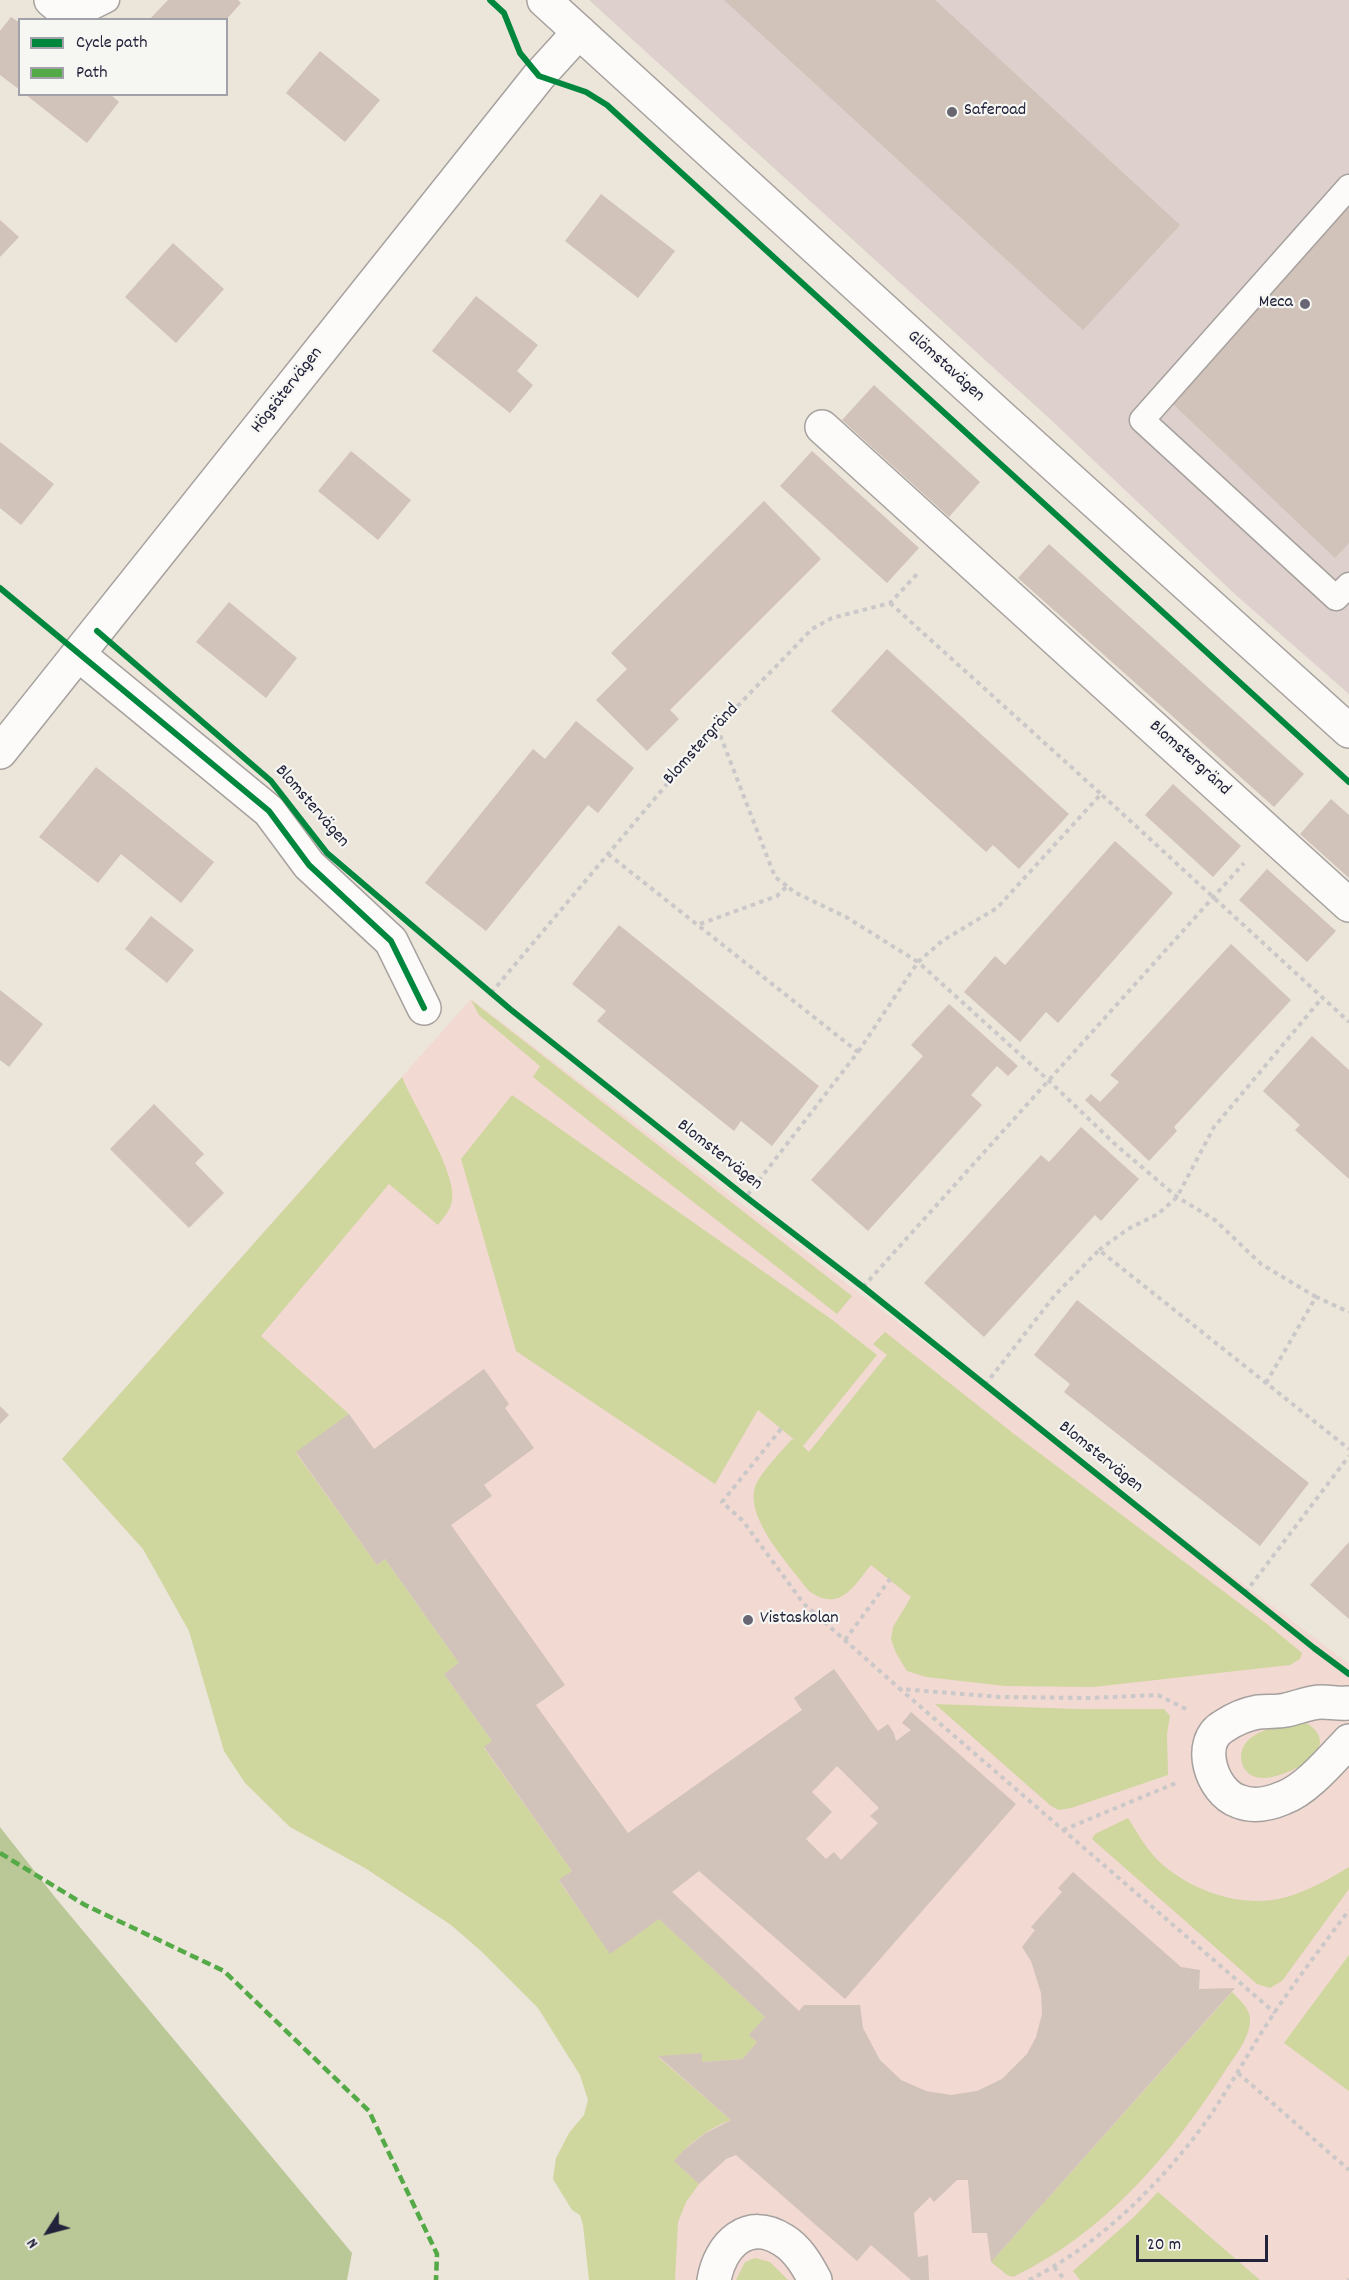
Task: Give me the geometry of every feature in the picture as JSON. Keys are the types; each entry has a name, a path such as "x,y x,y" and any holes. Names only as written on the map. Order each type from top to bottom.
{"street":[{"name":"Glömstavägen","path":"544,0 1349,731"},
{"name":"Högsätervägen","path":"0,752 524,94 579,32"},
{"name":"Blomstergränd","path":"822,427 1349,905"},
{"name":"Blomstervägen","path":"78,654 269,811 309,866 391,941 424,1008"},
{"path":"1349,1703 1321,1702 1285,1711 1255,1712 1221,1727 1213,1737 1209,1749 1209,1763 1219,1786 1228,1796 1253,1805 1285,1798 1314,1776 1349,1741"},
{"path":"714,2280 716,2265 723,2251 734,2240 745,2234 758,2232 770,2233 785,2240 799,2253 815,2280"}],"lane":[{"path":"65,11 84,11 107,0"},
{"path":"1349,187 1142,420 1336,598 1349,585"}],"path":[{"path":"948,542 890,603 1349,1022"},
{"path":"717,727 775,877 794,892 846,917 918,962 1116,1145 1177,1197 1215,1220 1261,1264 1316,1297 1349,1312"},
{"path":"746,1197 858,1052 918,962 942,941 997,908 1101,794"},
{"path":"863,1287 1047,1079 1100,1024 1212,896 1271,834"},
{"path":"608,854 858,1052"},
{"path":"699,924 777,896 787,886"},
{"path":"482,985 498,998"},
{"path":"985,1385 1055,1295 1099,1250 1128,1229 1158,1214 1177,1197 1214,1128 1322,998"},
{"path":"1099,1250 1349,1449"},
{"path":"854,1280 872,1294"},
{"path":"1266,1383 1316,1297"},
{"path":"976,1378 994,1393"},
{"path":"782,1429 722,1502 744,1521 804,1604 1275,2013"},
{"path":"1245,1593 1349,1455"},
{"path":"845,1640 890,1579"},
{"path":"1235,1585 1253,1600"},
{"path":"900,1689 1000,1697 1089,1698 1158,1695 1221,1727"},
{"path":"1063,1830 1182,1780"},
{"path":"1029,2280 1082,2249 1109,2227 1160,2177 1196,2135 1275,2013 1349,1910"},
{"path":"1238,2073 1349,2170"},
{"path":"1054,2267 1065,2280"}],"shaded area":[{"path":"589,0 1349,0 1349,694 1237,596 1050,419"},
{"name":"Vistaskolan","path":"471,999 1349,1664 1349,2280 671,2280 595,2053 62,1459"}],"green space":[{"path":"471,1000 852,1296 837,1314 533,1077 540,1066 479,1015"},
{"path":"402,1077 442,1157 448,1174 452,1201 448,1211 438,1225 389,1184 261,1336 349,1414 296,1453 377,1565 385,1559 459,1663 444,1674 492,1741 484,1748 572,1871 559,1881 610,1953 659,1919 765,2017 750,2035 757,2042 743,2059 702,2062 701,2053 658,2057 731,2120 700,2137 674,2161 699,2184 686,2202 678,2222 675,2280 589,2280 580,2215 572,2210 553,2179 556,2158 569,2133 584,2115 588,2100 580,2075 538,2008 481,1951 451,1925 365,1868 290,1827 245,1783 224,1751 189,1631 143,1549 62,1459"},
{"path":"512,1095 831,1319 877,1355 803,1446 809,1452 887,1355 873,1344 885,1332 1014,1434 1267,1624 1302,1653 1300,1659 1290,1665 1093,1687 1005,1686 926,1677 907,1671 891,1639 893,1627 911,1597 871,1565 852,1589 845,1594 829,1599 820,1597 809,1591 781,1556 763,1528 754,1500 755,1487 766,1469 792,1439 796,1441 758,1410 715,1484 516,1351 461,1159"},
{"path":"935,1704 1076,1709 1164,1709 1170,1716 1167,1734 1168,1775 1059,1810 1051,1806"},
{"path":"1305,1722 1316,1732 1320,1741 1310,1759 1275,1776 1264,1778 1249,1774 1242,1763 1241,1756 1242,1749 1252,1737 1271,1728"},
{"path":"1128,1818 1148,1849 1163,1865 1190,1884 1206,1891 1238,1900 1271,1900 1311,1888 1349,1867 1349,1889 1282,1981 1270,1988 1257,1984 1092,1839 1095,1834"},
{"path":"0,1827 54,1896 352,2253 347,2280 0,2280"},
{"path":"1349,1955 1349,2091 1284,2043"},
{"path":"1232,1992 1248,2010 1250,2025 1245,2040 1202,2105 1157,2163 1105,2216 1046,2259 1013,2277 991,2262"},
{"path":"1158,2192 1260,2280 1080,2280 1073,2271 1134,2217"},
{"path":"755,2258 770,2262 788,2280 736,2280 745,2262"}],"building":[{"path":"168,0 238,0 241,3 228,18 151,18"},
{"name":"Saferoad","path":"724,0 935,0 1180,225 1083,330"},
{"path":"11,17 18,22 18,88 0,75 0,31"},
{"path":"320,51 380,100 345,142 286,93"},
{"path":"28,96 112,96 119,102 87,143"},
{"path":"601,194 675,251 638,298 565,241"},
{"name":"Meca","path":"1349,203 1349,543 1335,558 1173,404"},
{"path":"0,220 19,237 0,257"},
{"path":"173,243 224,289 176,343 125,297"},
{"path":"476,296 538,345 517,371 533,385 510,413 432,351"},
{"path":"874,385 980,482 949,517 842,420"},
{"path":"0,442 54,484 21,525 0,508"},
{"path":"351,451 411,500 378,540 318,491"},
{"path":"812,451 919,548 887,583 780,486"},
{"path":"764,501 821,559 670,710 679,719 647,751 596,700 627,669 611,653"},
{"path":"1049,544 1304,774 1274,807 1018,578"},
{"path":"229,602 297,658 266,698 196,642"},
{"path":"887,649 1069,814 1019,869 993,845 986,852 831,711"},
{"path":"576,721 634,768 598,813 588,805 486,931 425,883 533,749 545,759"},
{"path":"96,767 214,862 181,903 121,854 98,883 39,837"},
{"path":"1173,784 1241,846 1213,877 1145,815"},
{"path":"1331,799 1349,815 1349,878 1300,834"},
{"path":"1115,841 1173,893 1058,1023 1046,1012 1020,1042 964,992 995,956 1005,965"},
{"path":"1267,869 1336,931 1307,962 1239,900"},
{"path":"151,916 194,950 167,983 125,949"},
{"path":"619,925 819,1086 772,1146 741,1121 734,1131 597,1021 606,1011 572,984"},
{"path":"1231,944 1291,1000 1174,1127 1177,1131 1149,1161 1085,1100 1091,1094 1100,1102 1119,1082 1110,1075"},
{"path":"0,990 43,1024 9,1067 0,1060"},
{"path":"949,1004 1018,1066 1008,1076 997,1066 971,1095 982,1105 868,1231 811,1180 923,1056 911,1045"},
{"path":"1312,1036 1349,1070 1349,1179 1295,1130 1300,1125 1263,1091"},
{"path":"154,1104 204,1154 195,1163 224,1193 189,1228 110,1149"},
{"path":"1081,1127 1139,1179 1101,1221 1095,1215 984,1337 924,1283 1041,1155 1049,1162"},
{"path":"1077,1300 1309,1483 1260,1546 1064,1392 1070,1384 1034,1355"},
{"name":"Vistaskolan","path":"484,1369 509,1404 505,1408 534,1448 484,1485 492,1496 451,1525 565,1685 536,1705 628,1833 802,1710 794,1698 834,1669 878,1731 888,1724 896,1741 911,1730 902,1723 911,1712 1016,1804 845,1999 699,1871 672,1892 799,2011 804,2005 860,2005 863,2028 880,2060 901,2080 926,2091 951,2095 977,2091 1002,2079 1027,2054 1036,2037 1042,2014 1041,1993 1031,1961 1022,1947 1035,1930 1031,1927 1062,1892 1058,1888 1073,1872 1181,1967 1200,1970 1199,1989 1235,1988 991,2262 987,2233 972,2233 968,2180 957,2180 934,2202 930,2197 914,2213 918,2257 928,2255 929,2280 911,2280 871,2245 857,2261 736,2155 726,2159 699,2184 674,2161 704,2134 731,2120 658,2056 702,2053 702,2062 743,2059 757,2042 749,2035 765,2017 659,1919 610,1954 559,1880 572,1871 484,1747 492,1741 444,1674 459,1663 385,1559 377,1565 296,1452 349,1414 374,1449","holes":["837,1766 879,1808 870,1816 878,1823 841,1860 834,1852 826,1859 806,1839 832,1812 812,1792"]},
{"path":"0,1406 9,1415 0,1424"},
{"path":"1349,1542 1349,1619 1310,1585"}],"marked path":[{"path":"0,1853 85,1905 224,1971 369,2111 437,2254 436,2280"}],"cycle path":[{"path":"490,0 504,13 520,53 539,76 586,92 607,105 1349,782"},
{"path":"0,588 269,811 309,865 391,941 424,1008"},
{"path":"97,631 271,781 327,853 510,1009 1349,1674"}],"place":[{"name":"Saferoad","path":"952,112"},
{"name":"Meca","path":"1305,304"},
{"name":"Vistaskolan","path":"748,1620"}]}
